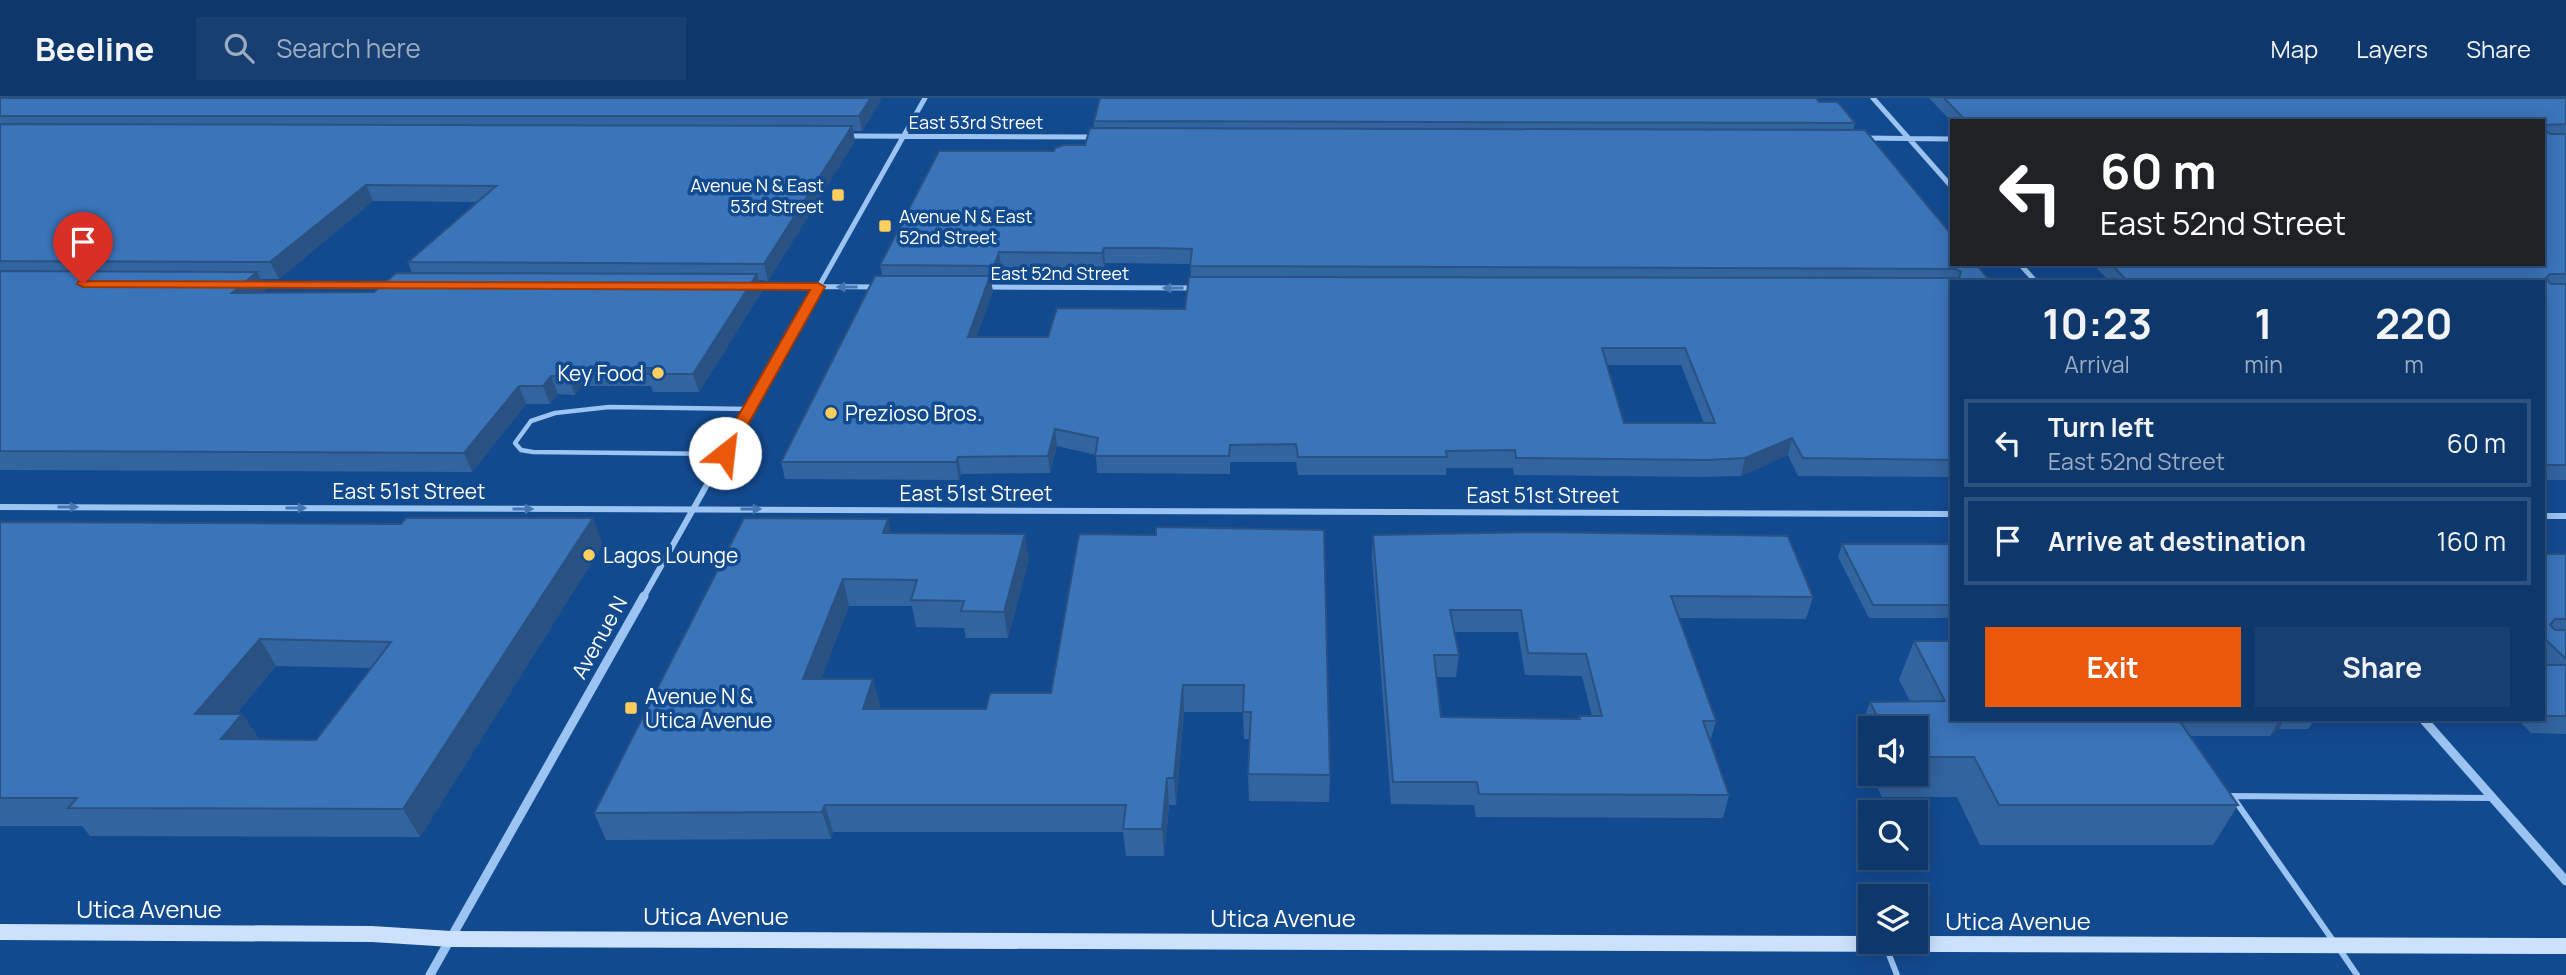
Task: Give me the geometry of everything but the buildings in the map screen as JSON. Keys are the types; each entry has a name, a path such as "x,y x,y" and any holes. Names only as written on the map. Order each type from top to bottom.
{"main road":[{"name":"Utica Avenue","path":"0,932 372,934 451,939 1858,944"},
{"name":"Utica Avenue","path":"1928,944 2566,946"}],"street":[{"name":"Avenue N","path":"430,975 925,98"},
{"path":"1873,98 1950,185"},
{"name":"East 53rd Street","path":"839,136 1105,137"},
{"path":"1853,138 1950,139"},
{"path":"2022,266 2034,280"},
{"path":"249,284 401,285"},
{"path":"746,286 880,287"},
{"name":"East 52nd Street","path":"977,287 1200,288"},
{"name":"East 51st Street","path":"0,507 1950,514"},
{"path":"2545,516 2566,516"},
{"path":"2425,721 2566,881"}],"lane":[{"path":"725,453 533,452 521,450 515,443 519,434 536,419 575,411 750,409"},
{"path":"2357,975 2232,796 2493,798"},
{"path":"1889,954 1897,975"}],"place":[{"name":"Avenue N & East 53rd Street","path":"838,195"},
{"name":"Avenue N & East 52nd Street","path":"885,226"},
{"name":"Key Food","path":"658,373"},
{"name":"Prezioso Bros.","path":"831,413"},
{"name":"Lagos Lounge","path":"589,555"},
{"name":"Avenue N & Utica Avenue","path":"631,708"}],"route":[{"path":"83,284 818,287 725,453"}]}
